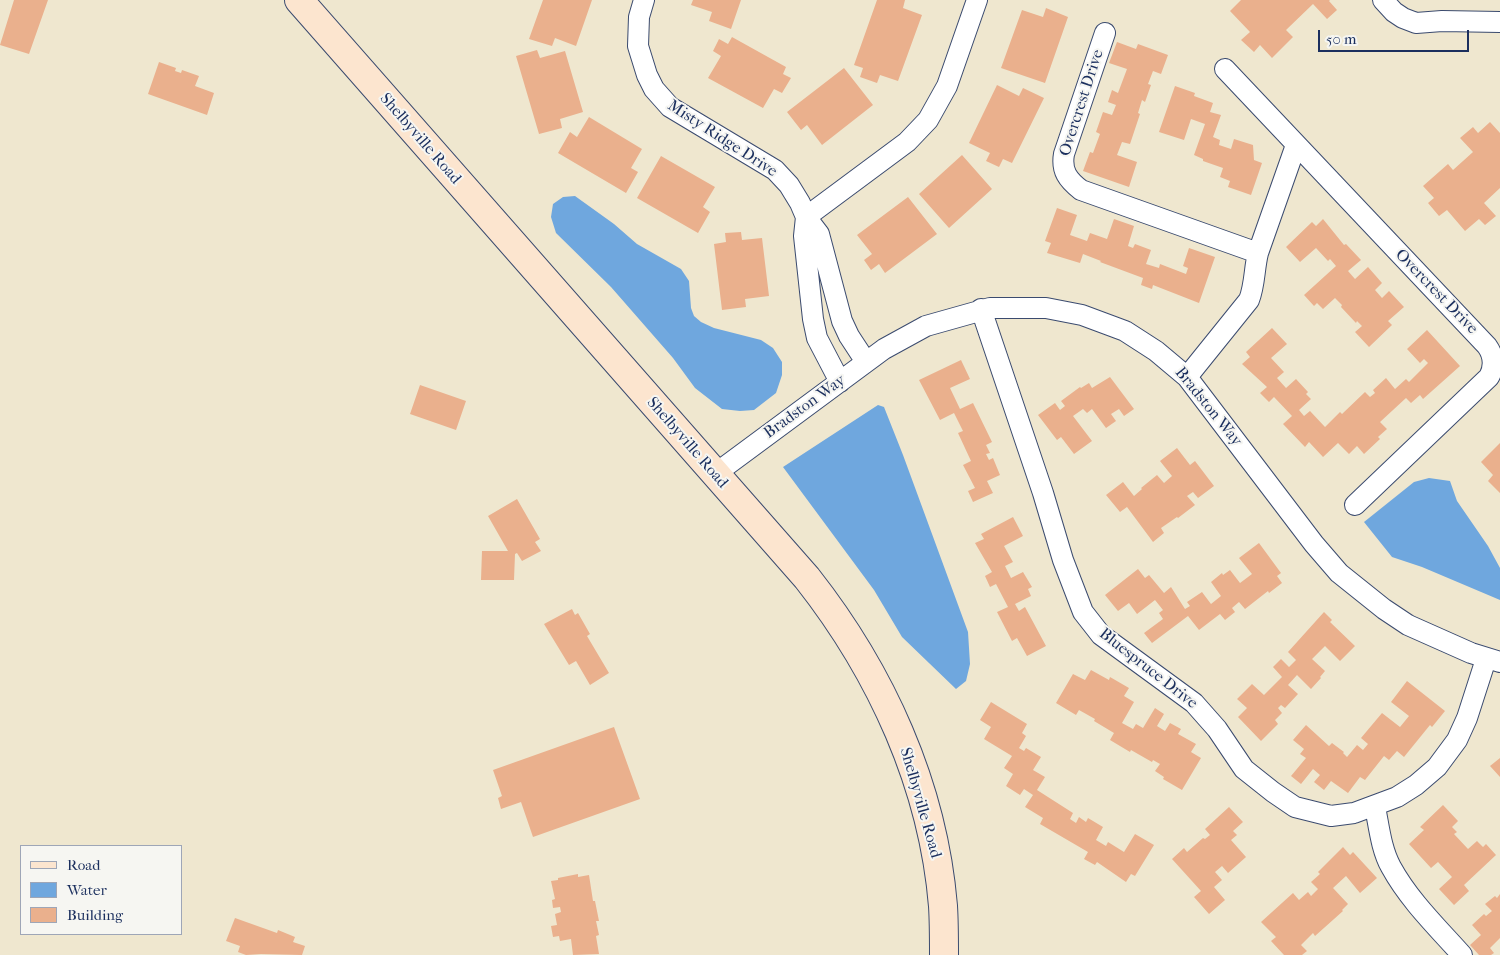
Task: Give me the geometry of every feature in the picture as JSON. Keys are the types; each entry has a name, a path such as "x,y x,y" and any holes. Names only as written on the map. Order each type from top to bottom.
{"main road":[{"name":"Shelbyville Road","path":"299,0 818,592 860,653 886,702 914,771 931,834 941,887 944,955"}],"street":[{"name":"Misty Ridge Drive","path":"644,0 639,17 638,46 654,90 670,107 775,170 793,191 806,217 819,234 842,320 849,336 866,362"},
{"path":"806,217 907,142 928,120 947,86 978,0"},
{"path":"1383,0 1394,12 1416,23 1442,21 1500,22"},
{"name":"Overcrest Drive","path":"1105,33 1064,154 1063,164 1068,179 1081,190 1258,253"},
{"name":"Overcrest Drive","path":"1225,69 1488,346 1493,358 1493,366 1488,377 1355,505"},
{"path":"1187,377 1249,300 1254,284 1254,266 1296,145"},
{"name":"Misty Ridge Drive","path":"806,217 804,236 813,319 817,338 840,382"},
{"name":"Bradston Way","path":"715,474 884,348 926,326 981,309 1009,307 1046,308 1082,315 1125,331 1156,351 1187,377 1314,544 1339,573 1401,621 1434,638 1493,660"},
{"name":"Bluespruce Drive","path":"981,309 1043,493 1062,560 1083,612 1101,635 1194,702 1217,729 1244,769 1272,792 1296,807 1331,816 1354,813 1375,807 1397,797 1416,785 1437,767 1452,748 1493,660"},
{"path":"1375,807 1379,829 1390,866 1413,900 1462,955"}],"water":[{"path":"575,196 614,224 637,244 681,269 689,281 691,308 694,316 701,322 714,328 761,340 773,348 782,362 782,375 776,393 754,410 740,411 722,409 695,388 673,358 611,287 556,233 551,217 553,204 563,197"},
{"path":"878,405 884,407 968,632 970,664 966,681 956,689 902,637 874,590 783,467"},
{"path":"1429,478 1450,481 1457,501 1488,546 1500,568 1500,600 1422,567 1392,557 1364,522 1414,482"}],"building":[{"path":"14,0 48,0 29,54 0,45"},
{"path":"543,0 592,0 576,46 555,38 552,46 529,39"},
{"path":"693,0 741,0 731,29 709,21 712,12 691,5"},
{"path":"877,0 905,0 903,8 922,15 898,81 880,75 877,83 860,77 863,68 854,65"},
{"path":"1241,0 1330,0 1337,10 1327,19 1313,4 1286,30 1293,37 1272,58 1260,45 1254,52 1241,40 1250,32 1230,11"},
{"path":"1046,8 1068,17 1045,83 1001,68 1022,10 1043,17"},
{"path":"732,37 786,67 783,74 791,78 782,93 774,89 763,108 708,78 721,56 713,51 719,39 728,44"},
{"path":"1117,42 1136,49 1138,44 1168,55 1161,74 1153,71 1148,84 1151,85 1145,102 1142,100 1138,113 1140,114 1130,144 1122,142 1117,155 1137,162 1129,187 1083,171 1090,152 1093,153 1100,134 1096,132 1103,112 1112,115 1116,105 1108,102 1112,90 1118,93 1127,69 1109,63"},
{"path":"537,50 540,58 565,51 583,112 560,119 562,128 539,134 516,56"},
{"path":"159,62 176,68 175,71 181,73 182,70 199,76 195,86 214,93 207,115 148,94"},
{"path":"844,68 873,105 822,145 807,125 801,130 787,112"},
{"path":"997,85 1019,96 1023,88 1044,98 1012,163 1003,159 999,167 986,161 990,153 969,143"},
{"path":"1175,86 1195,93 1194,96 1213,103 1210,112 1221,115 1213,137 1220,140 1219,145 1231,149 1234,139 1253,145 1254,160 1262,163 1251,195 1228,187 1230,181 1220,177 1223,168 1203,161 1203,159 1194,155 1205,124 1191,119 1184,140 1159,132"},
{"path":"589,117 642,149 631,168 638,172 626,193 558,153 570,132 577,137"},
{"path":"1490,122 1500,133 1500,188 1484,203 1496,216 1485,225 1479,219 1465,231 1447,210 1439,216 1428,203 1434,198 1423,186 1448,164 1453,170 1473,152 1460,138 1473,127 1478,133"},
{"path":"962,155 992,189 949,228 919,194"},
{"path":"661,156 715,187 703,207 710,212 698,233 637,198"},
{"path":"908,197 937,234 885,273 879,264 871,270 864,260 872,254 857,235"},
{"path":"1057,208 1077,215 1070,235 1087,241 1090,233 1107,239 1114,219 1134,226 1128,246 1133,248 1135,244 1151,250 1146,264 1159,268 1160,264 1186,274 1188,268 1183,266 1189,248 1215,257 1199,303 1153,285 1152,289 1141,285 1143,278 1083,254 1080,263 1047,253 1051,243 1045,241"},
{"path":"1323,219 1344,245 1346,244 1361,260 1348,271 1355,279 1368,267 1382,283 1375,290 1382,298 1389,291 1404,307 1388,321 1392,325 1369,347 1355,332 1362,326 1357,321 1356,323 1335,298 1323,309 1317,303 1314,306 1304,295 1336,266 1330,259 1328,261 1316,248 1300,262 1286,247 1312,222 1316,226"},
{"path":"741,232 742,240 762,238 769,296 745,299 746,307 722,310 714,244 726,242 725,233"},
{"path":"1272,328 1287,344 1271,358 1284,372 1277,378 1286,388 1296,379 1308,392 1306,394 1311,399 1299,410 1304,416 1310,411 1325,427 1365,392 1370,397 1375,393 1373,390 1386,378 1395,389 1406,379 1409,382 1428,363 1424,359 1420,363 1407,349 1427,330 1460,366 1423,399 1420,395 1411,403 1406,398 1380,422 1387,429 1378,437 1380,439 1364,454 1357,446 1349,454 1338,443 1323,457 1309,442 1305,447 1283,424 1292,416 1274,397 1269,402 1260,393 1267,387 1242,364 1250,357 1246,352"},
{"path":"961,360 970,379 950,388 960,409 973,403 992,442 986,445 990,453 986,454 989,460 993,458 1000,475 987,481 993,493 973,502 968,491 975,488 963,465 971,461 958,433 963,431 954,413 940,420 919,380"},
{"path":"1110,377 1134,409 1124,416 1119,409 1111,414 1116,421 1106,428 1092,409 1087,413 1083,409 1073,416 1092,441 1074,454 1061,437 1057,440 1038,415 1055,403 1060,410 1065,406 1061,401 1080,387 1089,383 1092,388"},
{"path":"420,385 466,401 456,430 410,414"},
{"path":"1500,443 1500,493 1488,481 1493,475 1481,462"},
{"path":"1177,448 1190,465 1195,461 1214,486 1198,498 1193,492 1187,496 1195,505 1161,528 1164,533 1153,542 1127,507 1120,512 1106,495 1123,482 1134,496 1157,475 1164,483 1172,476 1160,461"},
{"path":"517,499 540,539 535,542 541,551 522,561 517,553 515,554 514,580 481,580 482,551 508,551 488,516"},
{"path":"1013,517 1023,536 1004,546 1013,562 1005,566 1011,578 1023,572 1032,587 1028,589 1031,596 1015,604 1019,611 1025,607 1046,646 1027,656 1017,638 1012,641 997,612 1008,607 996,584 990,587 985,576 992,572 975,543 984,539 981,534"},
{"path":"1259,543 1281,573 1277,576 1282,583 1269,593 1268,591 1245,609 1239,602 1232,608 1235,612 1225,620 1220,614 1199,630 1188,616 1152,643 1144,633 1163,619 1159,613 1163,610 1155,600 1137,614 1129,603 1118,611 1105,595 1138,569 1145,578 1149,575 1164,593 1171,587 1185,609 1190,606 1187,602 1202,592 1211,604 1221,596 1211,582 1222,573 1223,575 1230,570 1240,583 1252,574 1239,558"},
{"path":"572,609 575,615 578,613 590,634 587,636 609,673 590,685 576,661 569,665 544,624"},
{"path":"1324,612 1332,620 1330,622 1355,646 1340,661 1325,646 1312,659 1325,671 1321,678 1311,689 1297,675 1288,685 1298,694 1285,708 1281,705 1278,708 1282,713 1275,720 1278,724 1261,741 1238,717 1247,708 1237,699 1252,684 1264,695 1282,677 1273,667 1281,659 1289,667 1296,660 1288,652"},
{"path":"1091,670 1109,680 1110,677 1129,688 1124,696 1134,702 1122,723 1133,729 1136,724 1143,728 1155,708 1164,714 1157,726 1165,731 1170,723 1181,729 1178,734 1196,744 1191,752 1201,758 1182,790 1163,779 1164,777 1155,771 1160,764 1153,760 1152,762 1131,750 1130,752 1110,740 1114,733 1094,721 1095,719 1079,710 1076,715 1056,703 1073,674 1085,680"},
{"path":"1407,681 1445,711 1432,727 1430,725 1404,757 1397,751 1389,760 1384,756 1365,780 1360,777 1348,793 1331,781 1324,790 1314,782 1320,775 1313,769 1301,784 1291,776 1306,758 1300,754 1304,749 1293,740 1306,725 1329,746 1332,743 1344,752 1347,757 1357,745 1363,750 1368,744 1361,738 1382,713 1400,727 1409,716 1391,702"},
{"path":"991,702 1027,724 1022,733 1026,736 1019,748 1024,751 1026,748 1041,757 1033,770 1045,777 1037,790 1073,813 1070,819 1076,823 1079,817 1086,822 1088,818 1103,827 1096,840 1106,846 1108,842 1124,852 1135,834 1154,845 1135,876 1131,874 1126,882 1097,862 1095,865 1084,859 1088,852 1040,824 1043,818 1025,807 1033,795 1024,789 1020,795 1006,786 1013,774 1004,768 1012,756 984,739 991,727 980,720"},
{"path":"614,727 640,799 533,837 521,802 501,809 498,798 502,796 493,770"},
{"path":"1500,758 1500,777 1490,766"},
{"path":"1443,805 1458,821 1452,827 1457,832 1454,834 1468,849 1477,841 1483,847 1486,844 1496,855 1464,885 1469,891 1454,905 1439,889 1452,877 1438,862 1431,868 1409,844 1424,830 1420,827"},
{"path":"1229,807 1243,822 1233,831 1237,835 1231,840 1246,857 1228,873 1222,866 1215,872 1222,880 1214,887 1225,900 1209,914 1194,897 1201,891 1172,859 1184,848 1187,852 1203,838 1205,839 1210,835 1205,829"},
{"path":"1343,847 1350,855 1353,852 1377,878 1360,893 1346,876 1333,888 1348,904 1343,911 1315,936 1313,933 1301,945 1307,951 1302,955 1284,955 1271,941 1276,937 1261,922 1293,893 1299,900 1308,892 1311,896 1318,889 1311,882 1320,874 1318,872"},
{"path":"578,874 578,877 589,875 593,901 595,901 599,921 596,921 599,935 596,936 599,954 573,955 571,939 560,941 559,936 553,937 551,926 557,925 555,914 561,912 560,907 553,908 552,900 555,899 551,881"},
{"path":"1500,894 1500,938 1490,948 1494,953 1491,955 1479,955 1470,945 1481,935 1472,925 1484,914 1486,916 1492,911 1485,904 1495,896 1497,898"},
{"path":"235,918 277,933 278,930 295,937 293,942 305,946 302,955 246,955 238,952 240,946 226,941"}]}
